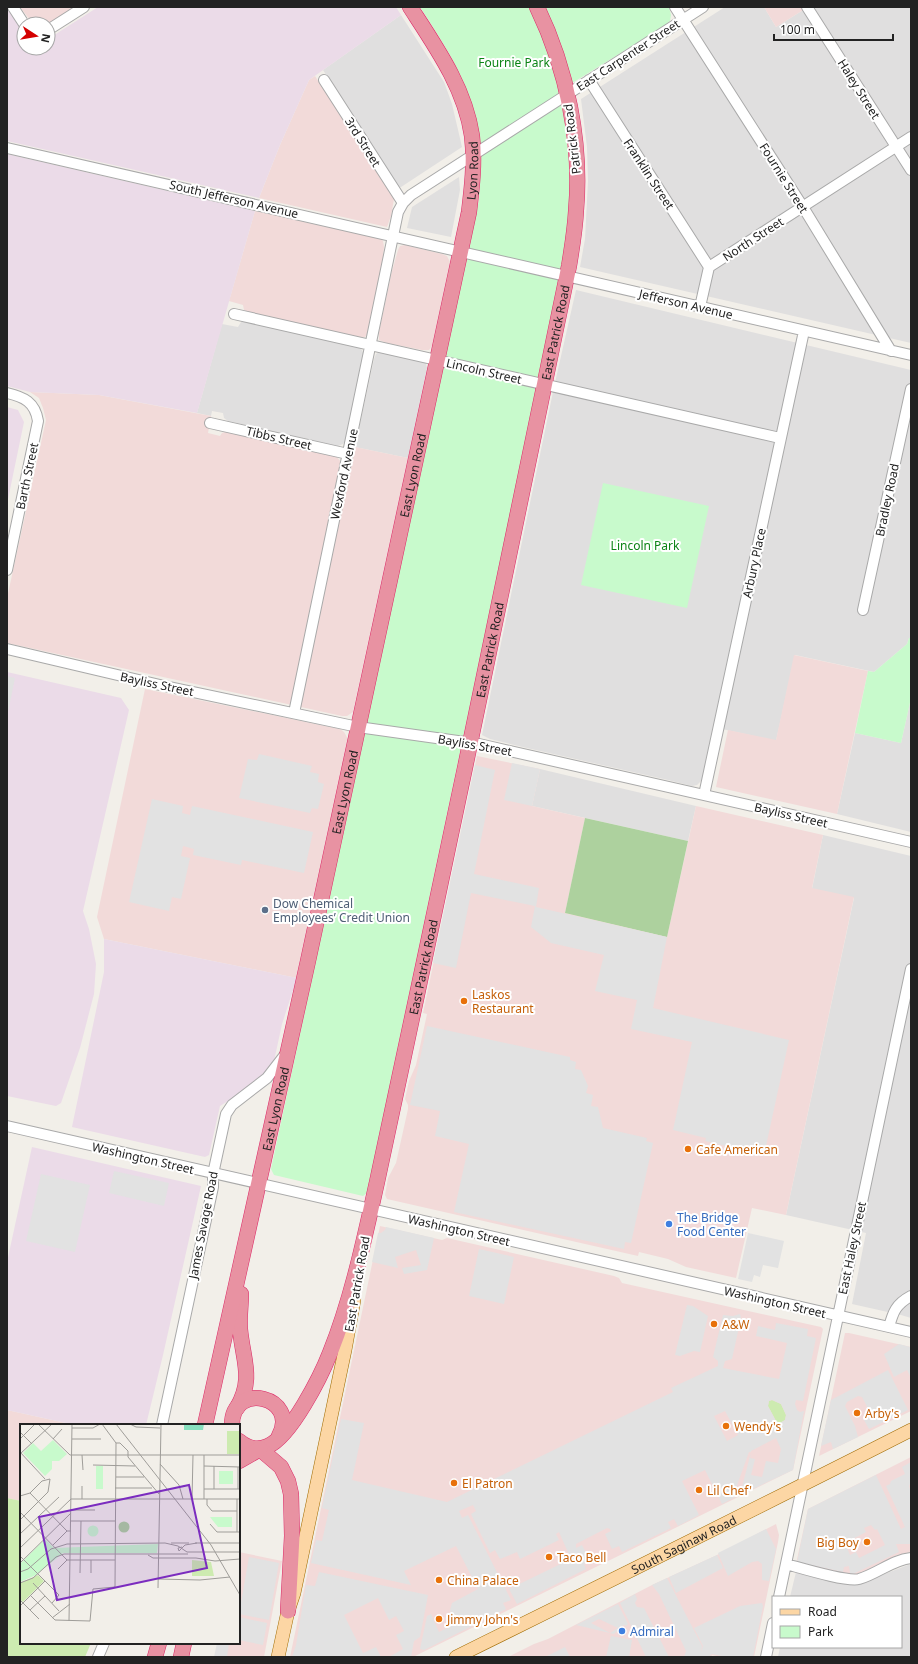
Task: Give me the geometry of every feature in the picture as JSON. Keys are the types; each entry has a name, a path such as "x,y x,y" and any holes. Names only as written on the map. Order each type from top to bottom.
{"highway":[{"name":"Lyon Road","path":"410,7 436,47 458,89 472,135 473,183 461,251"},
{"name":"Patrick Road","path":"537,7 556,54 567,94 573,129 577,182 576,217 567,276"},
{"name":"East Lyon Road","path":"205,1424 289,1050 461,251"},
{"name":"East Patrick Road","path":"362,1253 471,742 567,276"},
{"path":"240,1460 275,1442 296,1416 312,1390 326,1363 348,1301 362,1253"},
{"path":"232,1424 237,1408 244,1396 247,1382 240,1330 239,1271"},
{"path":"237,1408 245,1401 255,1398 265,1399 274,1404 281,1412 283,1422 281,1433 275,1442"},
{"path":"240,1442 249,1447 260,1449 281,1467 288,1481 292,1499 292,1536 288,1611"},
{"path":"292,1536 296,1545 303,1550"},
{"path":"156,1657 158,1644"},
{"path":"181,1657 184,1644"}],"main road":[{"name":"East Patrick Road","path":"278,1657 288,1611 294,1593 345,1350 362,1253"},
{"name":"South Saginaw Road","path":"456,1657 911,1430"}],"street":[{"path":"13,7 19,16"},
{"path":"56,25 84,7"},
{"name":"Fournie Street","path":"675,7 803,207 891,351"},
{"name":"East Carpenter Street","path":"403,203 411,195 703,7"},
{"name":"Haley Street","path":"807,7 911,170"},
{"name":"3rd Street","path":"324,80 403,203"},
{"name":"Franklin Street","path":"589,80 709,268"},
{"name":"North Street","path":"700,307 709,268 911,137"},
{"name":"South Jefferson Avenue","path":"7,148 461,251"},
{"path":"394,236 398,212 403,203"},
{"name":"Wexford Avenue","path":"294,713 394,236"},
{"name":"Jefferson Avenue","path":"461,251 911,355"},
{"name":"Lincoln Street","path":"234,314 780,438"},
{"name":"Arbury Place","path":"704,795 804,331"},
{"name":"Bradley Road","path":"863,610 911,389"},
{"name":"Barth Street","path":"7,393 24,398 33,406 38,421 7,570"},
{"name":"Tibbs Street","path":"210,423 348,454"},
{"name":"Bayliss Street","path":"7,649 160,685 358,727 471,742 911,842"},
{"name":"East Haley Street","path":"779,1596 911,969"},
{"name":"James Savage Road","path":"162,1424 213,1187 213,1174 226,1114 232,1105 267,1078 289,1050"},
{"name":"Washington Street","path":"7,1126 911,1332"},
{"path":"889,1327 892,1313 899,1305 911,1296"},
{"path":"786,1564 854,1580 897,1561 911,1558"},
{"path":"766,1657 772,1628"},
{"path":"98,1657 104,1644"}],"shaded area":[{"path":"7,7 16,19 16,56 56,56 56,34 98,7 396,7 401,15 309,80 280,145 259,198 7,141"},
{"path":"20,7 77,7 56,20 56,16 27,16"},
{"path":"725,7 764,7 776,27 808,7 911,7 911,343 580,267 585,239 588,181 587,147 581,99"},
{"path":"764,7 808,7 776,27"},
{"path":"401,15 444,82 452,104 462,147 398,189 323,70"},
{"path":"315,76 394,199 391,216 387,227 259,198 280,145 309,80"},
{"path":"7,154 255,211 197,413 99,395 30,392 7,386"},
{"path":"459,177 460,190 451,237 407,228 412,207"},
{"path":"255,211 381,239 383,241 384,247 382,266 367,335 365,337 359,338 248,312 244,310 243,305 229,301"},
{"path":"405,245 442,254 447,256 450,262 432,346 429,350 387,343 379,340 379,332 391,275 398,250 400,246"},
{"path":"576,290 911,370 911,638 909,638 907,644 874,672 795,655 776,741 713,727 702,780 697,785 692,786 527,748 490,739 482,735 554,387"},
{"path":"246,321 356,346 362,350 364,355 347,440 343,444 338,446 228,421 224,418 223,413 212,411 211,416 197,413 222,324 238,327 241,322"},
{"path":"379,352 422,361 426,364 427,368 408,458 355,447 374,359 376,354"},
{"path":"30,392 99,395 211,416 208,433 220,436 222,433 228,431 336,456 341,462 352,464 355,447 408,458 353,712 347,716 342,716 7,643 7,598 46,420 39,398"},
{"path":"7,407 18,410 24,422 7,504"},
{"path":"794,655 868,671 837,814 716,787 728,730 776,740"},
{"path":"7,672 121,698 129,710 83,911 89,929 96,964 94,994 80,1048 61,1103 56,1106 7,1096"},
{"path":"7,676 15,678 7,717"},
{"path":"145,689 340,729 344,732 348,739 297,978 104,939 97,917"},
{"path":"911,698 911,832 837,814 855,733 901,743"},
{"path":"259,754 312,766 310,772 319,774 318,782 324,784 318,809 312,808 310,813 239,798 248,759 257,760"},
{"path":"477,756 540,769 532,806 585,818 565,913 667,937 696,806 823,835 812,888 854,897 786,1215 752,1208 736,1278 686,1267 668,1259 639,1252 638,1256 387,1199 385,1195 388,1178 396,1163 408,1109 405,1099 409,1081 416,1065 427,1014 423,1013"},
{"path":"512,763 540,769 532,806 504,800"},
{"path":"475,765 495,770 474,874 539,888 536,907 667,937 653,1008 789,1040 764,1155 705,1141 706,1138 673,1130 692,1042 631,1029 637,1000 595,991 604,955 551,943 531,927 535,906 471,893 456,968 433,963"},
{"path":"540,769 696,806 688,841 532,806"},
{"path":"152,799 183,806 182,813 190,815 192,806 313,832 304,873 242,860 241,865 193,855 194,849 183,846 181,856 190,858 181,899 172,897 169,911 129,902"},
{"path":"823,835 911,856 911,1318 852,1304 866,1233 786,1215 854,898 812,889"},
{"path":"104,939 297,978 282,1024 274,1061 264,1078 220,1106 209,1155 205,1157 72,1127 104,972"},
{"path":"427,1026 570,1057 570,1060 576,1062 575,1069 581,1070 588,1086 586,1093 593,1095 591,1106 598,1107 603,1128 647,1138 646,1141 653,1143 631,1243 625,1242 624,1249 454,1212 469,1144 435,1136 440,1111 410,1105"},
{"path":"32,1147 201,1186 146,1424 70,1424 7,1410 7,1262"},
{"path":"114,1171 169,1183 164,1206 109,1193"},
{"path":"41,1174 90,1185 75,1252 26,1241"},
{"path":"380,1226 442,1240 447,1238 614,1276 619,1278 622,1283 821,1327 823,1329 793,1470 413,1657 290,1657"},
{"path":"386,1227 434,1238 427,1270 404,1274 402,1268 421,1265 416,1250 395,1257 398,1268 372,1262 378,1233 385,1230"},
{"path":"748,1233 784,1241 778,1268 763,1265 760,1277 754,1275 752,1282 738,1279"},
{"path":"479,1249 514,1257 504,1304 469,1296"},
{"path":"687,1305 693,1306 708,1316 700,1352 694,1351 680,1356 675,1355"},
{"path":"740,1314 741,1318 732,1359 725,1361 723,1368 779,1379 787,1343 756,1336 758,1326 775,1330 776,1323 808,1329 807,1336 816,1338 803,1401 796,1400 795,1404 797,1410 800,1412 804,1411 793,1470 740,1495 751,1453 750,1458 755,1459 751,1475 762,1477 766,1461 778,1463 781,1449 776,1438 749,1452 736,1488 737,1496 722,1504 705,1470 682,1481 699,1515 678,1526 674,1519 668,1522 671,1528 622,1552 619,1546 612,1549 605,1534 611,1531 607,1528 576,1544 576,1548 582,1545 590,1561 584,1564 586,1569 517,1604 509,1589 571,1559 559,1532 556,1534 559,1540 520,1559 517,1552 500,1559 495,1550 490,1553 471,1514 476,1511 473,1505 459,1511 462,1518 468,1515 511,1600 503,1603 506,1609 424,1650 420,1649 427,1616 431,1614 439,1632 449,1627 447,1623 453,1620 450,1610 452,1603 478,1589 456,1546 404,1571 411,1585 311,1563 316,1540 322,1541 329,1510 322,1508 341,1419 364,1423 352,1480 447,1502 673,1392 671,1388 718,1366 718,1361 713,1357 723,1315 733,1316","holes":["772,1400 781,1404 786,1415 785,1420 780,1423 776,1421 768,1406 769,1401","725,1411 738,1435 727,1441 714,1416"]},
{"path":"845,1333 911,1347 911,1411 819,1456"},
{"path":"899,1344 910,1347 911,1349 911,1378 907,1370 894,1377 884,1354"},
{"path":"888,1370 908,1410 869,1429 864,1420 872,1416 862,1397 858,1396 847,1402 845,1406 855,1426 858,1437 833,1449 831,1442 821,1446 831,1400"},
{"path":"7,1410 70,1424 20,1424 20,1501 7,1498"},
{"path":"911,1457 911,1552 897,1555 859,1574 849,1575 796,1564 808,1509"},
{"path":"911,1462 911,1482 909,1486 911,1493 911,1544 896,1544 899,1552 853,1574 850,1573 849,1566 844,1567 843,1572 797,1562 808,1509 876,1475 901,1529 905,1527 886,1486 890,1484 891,1481 905,1474 902,1467","holes":["871,1525 875,1530 877,1529 885,1545 859,1558 856,1552 850,1555 845,1543 866,1532 864,1528"]},
{"path":"776,1524 779,1535 778,1542 754,1657 721,1657 712,1655 711,1657 508,1657 548,1639 652,1585 717,1555"},
{"path":"766,1529 776,1549 769,1581 762,1580 762,1564 758,1561 752,1562 728,1576 718,1553"},
{"path":"240,1552 282,1561 264,1657 216,1657 219,1644 240,1644"},
{"path":"717,1555 723,1568 676,1593 669,1577"},
{"path":"249,1557 279,1563 269,1620 240,1614"},
{"path":"911,1565 911,1657 778,1657 780,1648 902,1648 902,1596 790,1596 796,1572 861,1583"},
{"path":"319,1572 428,1595 420,1637 414,1641 411,1657 389,1657 403,1649 396,1635 404,1631 396,1616 389,1620 378,1598 344,1615 363,1653 376,1647 381,1657 292,1657 296,1645 306,1585 315,1586"},
{"path":"667,1578 702,1646 701,1652 703,1646 694,1628 740,1606 762,1603 763,1606 753,1657 726,1657 712,1654 708,1657 684,1657 686,1651 659,1594 652,1585"},
{"path":"635,1594 637,1599 635,1603 637,1607 644,1608 669,1657 646,1657 620,1603"},
{"path":"618,1604 628,1624 626,1626 624,1625 614,1634 576,1625","holes":["599,1619 618,1628 610,1633 591,1623"]},
{"path":"240,1617 267,1623 263,1645 240,1640"},
{"path":"611,1636 632,1640 629,1657 606,1657"},
{"path":"217,1644 229,1644 227,1657 214,1657"},
{"path":"565,1647 570,1657 545,1657"}],"green space":[{"name":"Fournie Park","path":"420,7 669,7 671,15 670,21 664,26 561,90 565,116 570,182 570,203 564,259 367,1193 363,1196 274,1175 271,1169 479,200 480,144 476,118 471,101 465,85 449,53"},
{"name":"Lincoln Park","path":"603,483 709,506 687,608 581,585"},
{"path":"909,638 911,638 911,698 901,743 855,733 868,671 874,672 907,644"},
{"path":"585,818 688,841 667,937 565,913"},
{"path":"772,1400 781,1404 786,1415 785,1420 780,1423 776,1421 768,1406 769,1401"},
{"path":"7,1498 20,1501 20,1644 91,1644 85,1657 7,1657"}],"place":[{"name":"Dow Chemical Employees’ Credit Union","path":"265,910"},
{"name":"Laskos Restaurant","path":"464,1001"},
{"name":"Cafe American","path":"688,1149"},
{"name":"The Bridge Food Center","path":"669,1224"},
{"name":"A&W","path":"714,1324"},
{"name":"Arby's","path":"857,1413"},
{"name":"Wendy's","path":"726,1426"},
{"name":"El Patron","path":"454,1483"},
{"name":"Lil Chef'","path":"699,1490"},
{"name":"Big Boy","path":"867,1542"},
{"name":"Taco Bell","path":"549,1557"},
{"name":"China Palace","path":"439,1580"},
{"name":"Jimmy John's","path":"439,1619"},
{"name":"Admiral","path":"622,1631"}]}
